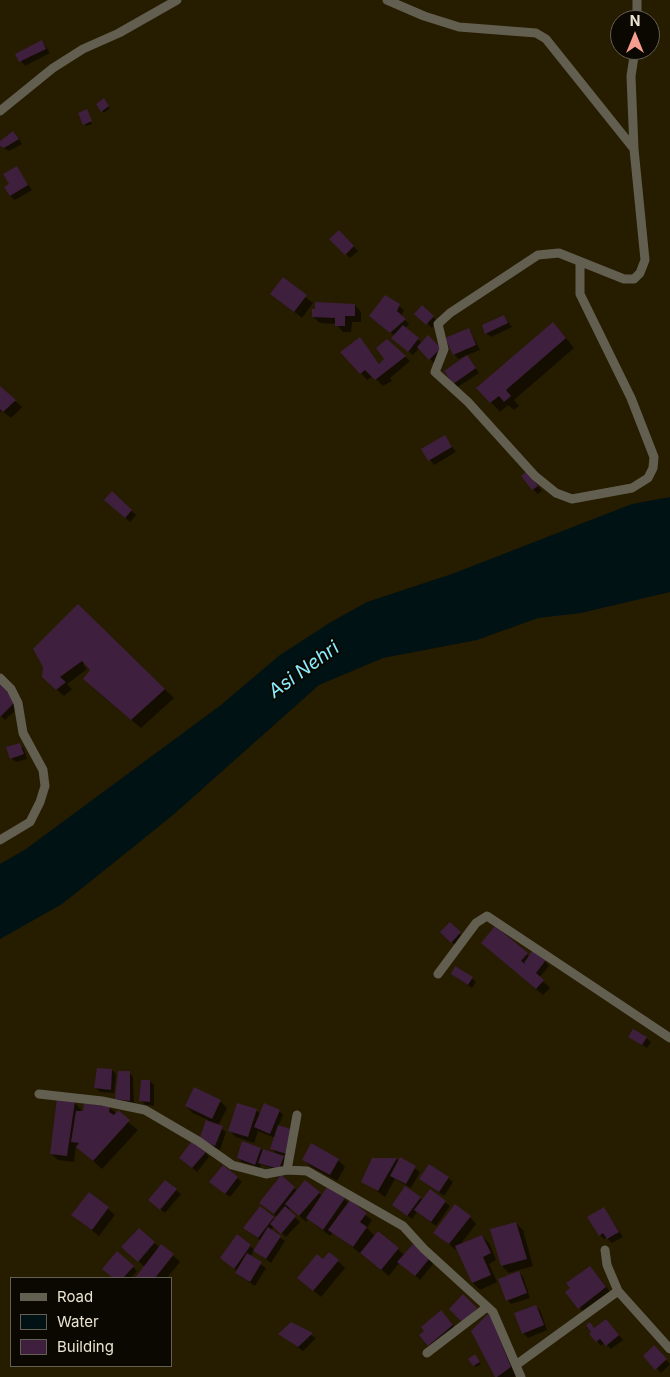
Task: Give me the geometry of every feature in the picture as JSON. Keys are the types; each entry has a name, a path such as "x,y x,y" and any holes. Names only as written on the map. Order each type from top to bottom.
{"street":[{"path":"0,111 53,68 83,49 119,33 177,0"},
{"path":"387,0 424,16 459,26 536,33 546,39 634,149"},
{"path":"580,262 580,294 631,398 654,457 653,468 648,478 632,488 572,499 556,493 535,476 468,402 435,372 444,349 438,324 450,313 538,255 559,253 624,279 634,278 640,273 645,260 634,149 631,76 633,60"},
{"path":"0,678 11,689 18,703 23,733 43,770 45,786 40,802 30,822 0,840"},
{"path":"438,974 476,923 487,916 670,1038"},
{"path":"39,1094 102,1100 146,1110 198,1141 232,1166 266,1174 287,1170 307,1171 404,1226 424,1249 492,1312 521,1377"},
{"path":"287,1170 297,1115"},
{"path":"605,1250 607,1265 618,1291 670,1349"},
{"path":"516,1365 618,1291"},
{"path":"427,1353 487,1307"}],"water":[{"name":"Asi Nehri","path":"670,497 670,592 581,613 538,618 477,640 383,658 319,685 173,815 96,877 62,904 0,939 0,864 26,849 221,705 280,655 331,622 367,602 452,574 632,504"}],"building":[{"path":"42,40 46,49 19,62 15,54"},
{"path":"104,98 109,106 101,112 96,104"},
{"path":"87,109 92,121 83,125 78,113"},
{"path":"13,131 19,139 4,148 0,146 0,141"},
{"path":"17,166 28,185 10,196 4,187 9,184 3,174"},
{"path":"339,230 354,246 345,255 329,239"},
{"path":"283,277 307,295 294,312 270,294"},
{"path":"385,295 400,304 397,311 406,319 390,333 369,316"},
{"path":"315,302 355,304 355,316 345,316 345,326 335,326 335,318 312,317 312,309 315,309"},
{"path":"422,305 434,316 426,325 414,314"},
{"path":"504,315 508,323 485,334 482,325"},
{"path":"553,322 566,338 506,390 511,396 504,402 499,396 490,403 476,388"},
{"path":"403,325 419,338 408,352 391,338"},
{"path":"469,328 476,345 453,355 445,338"},
{"path":"428,335 441,348 429,360 417,347"},
{"path":"360,337 379,364 384,359 376,348 387,339 406,356 375,380 365,370 360,374 340,352"},
{"path":"467,355 476,368 453,384 444,371"},
{"path":"0,386 16,400 3,412 0,409"},
{"path":"445,435 452,447 428,461 421,449"},
{"path":"527,471 538,486 532,490 521,476"},
{"path":"112,491 132,510 125,518 104,500"},
{"path":"78,604 165,689 131,720 83,679 90,670 82,661 60,677 66,682 56,690 42,677 43,667 33,649"},
{"path":"0,683 15,702 0,717"},
{"path":"20,743 24,754 10,759 6,747"},
{"path":"450,922 461,932 451,943 440,932"},
{"path":"495,926 528,953 521,961 527,966 524,963 532,951 546,960 536,973 544,980 536,989 481,943"},
{"path":"455,966 473,977 468,985 451,974"},
{"path":"633,1029 647,1037 642,1045 628,1037"},
{"path":"97,1068 112,1069 111,1090 94,1088"},
{"path":"118,1071 130,1071 130,1101 115,1099"},
{"path":"141,1080 150,1080 150,1102 139,1101"},
{"path":"194,1087 221,1100 212,1119 185,1106"},
{"path":"57,1098 75,1101 67,1156 50,1154"},
{"path":"84,1103 110,1107 109,1112 114,1115 118,1110 130,1120 93,1161 76,1147 79,1143 71,1142 76,1111 83,1111"},
{"path":"237,1103 257,1109 248,1137 228,1131"},
{"path":"264,1103 280,1110 270,1134 254,1127"},
{"path":"206,1120 223,1126 215,1146 199,1140"},
{"path":"278,1125 294,1130 287,1154 270,1149"},
{"path":"192,1141 206,1152 192,1168 179,1158"},
{"path":"242,1141 261,1148 255,1165 237,1158"},
{"path":"311,1143 339,1159 330,1175 302,1160"},
{"path":"263,1149 284,1156 279,1169 258,1163"},
{"path":"400,1157 416,1166 406,1184 390,1176"},
{"path":"372,1158 397,1158 378,1191 361,1182"},
{"path":"429,1164 449,1177 439,1192 419,1179"},
{"path":"223,1165 238,1177 225,1194 209,1182"},
{"path":"281,1175 295,1187 274,1214 259,1203"},
{"path":"165,1180 177,1189 160,1210 148,1200"},
{"path":"305,1180 320,1192 299,1216 285,1204"},
{"path":"405,1186 421,1197 407,1216 392,1205"},
{"path":"327,1187 345,1198 323,1230 306,1218"},
{"path":"430,1189 446,1201 431,1222 414,1210"},
{"path":"89,1192 109,1207 92,1230 71,1215"},
{"path":"350,1200 367,1213 360,1222 367,1227 353,1247 328,1230"},
{"path":"455,1204 471,1216 449,1244 433,1233"},
{"path":"260,1206 274,1217 258,1238 243,1228"},
{"path":"285,1206 296,1216 281,1234 270,1224"},
{"path":"604,1207 619,1232 607,1239 603,1233 599,1236 587,1217"},
{"path":"516,1222 527,1259 501,1266 490,1229"},
{"path":"268,1227 281,1236 266,1259 253,1251"},
{"path":"139,1228 155,1242 138,1262 121,1247"},
{"path":"378,1231 399,1248 381,1270 360,1253"},
{"path":"237,1234 251,1245 234,1269 220,1258"},
{"path":"482,1235 491,1253 483,1257 491,1275 472,1283 455,1246"},
{"path":"161,1244 174,1254 156,1277 136,1277"},
{"path":"413,1244 430,1258 415,1276 397,1262"},
{"path":"117,1251 134,1266 124,1277 112,1277 102,1269"},
{"path":"329,1252 339,1260 313,1291 297,1278 317,1254 323,1259"},
{"path":"247,1253 262,1262 250,1282 235,1273"},
{"path":"590,1266 606,1287 578,1309 565,1292 570,1288 566,1283"},
{"path":"519,1271 527,1293 506,1301 498,1279"},
{"path":"463,1294 477,1308 463,1323 449,1309"},
{"path":"536,1305 544,1325 522,1334 514,1313"},
{"path":"441,1310 453,1325 428,1346 419,1335 424,1331 421,1327"},
{"path":"489,1313 511,1367 497,1377 495,1377 471,1331"},
{"path":"606,1319 619,1335 606,1346 600,1339 596,1342 589,1334 591,1332 586,1325 590,1322 594,1328"},
{"path":"291,1322 313,1333 298,1347 278,1334"},
{"path":"654,1345 667,1359 655,1370 643,1356"},
{"path":"475,1354 480,1362 473,1366 468,1359"}]}
